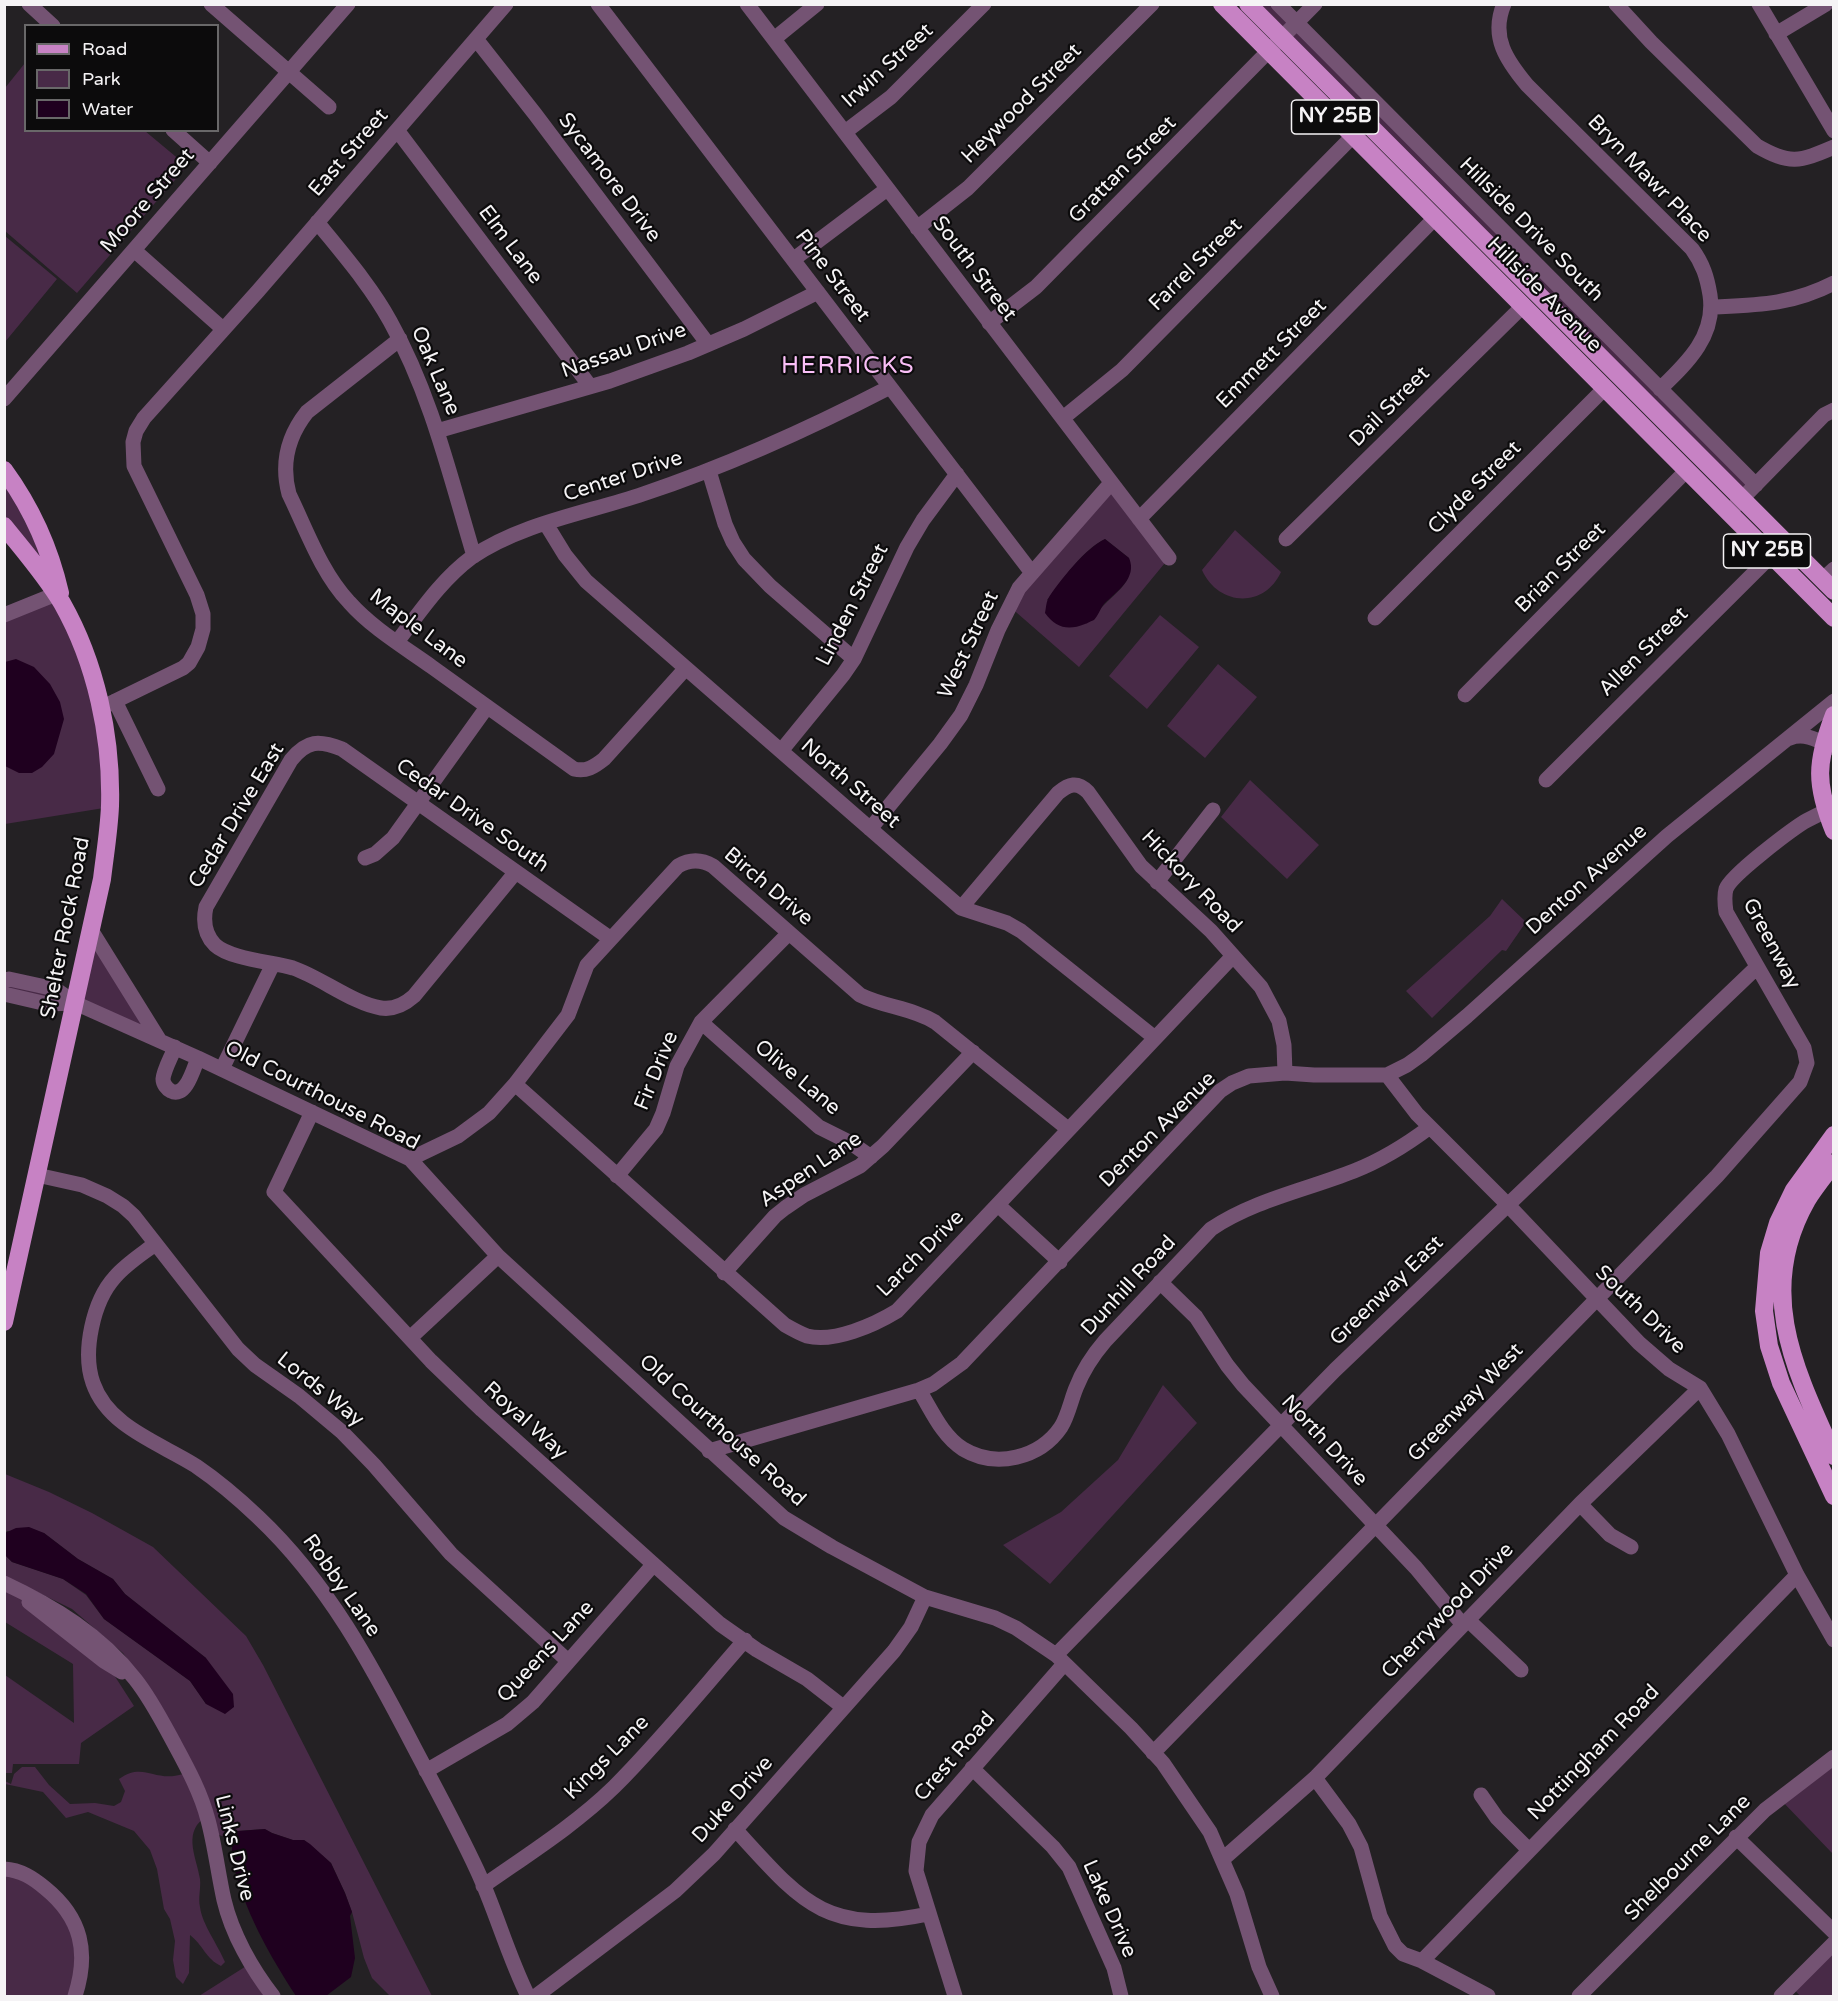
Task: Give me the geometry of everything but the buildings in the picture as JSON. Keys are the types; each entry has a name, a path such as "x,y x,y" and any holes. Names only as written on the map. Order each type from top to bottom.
{"main road":[{"name":"Hillside Avenue","path":"1222,4 1276,46 1735,506 1772,555 1833,618"},
{"name":"Hillside Avenue","path":"1248,4 1276,46 1353,136 1435,218 1491,261 1523,306 1687,470 1830,580"},
{"path":"4,470 16,486 41,533 56,576 59,599"},
{"name":"Shelter Rock Road","path":"4,526 59,599 92,675 108,705 106,744 110,807 102,879 4,1322"},
{"path":"1833,716 1828,745 1820,766 1822,796 1830,809 1833,831"},
{"path":"1833,1135 1794,1190 1778,1222 1769,1253 1764,1311 1769,1346 1781,1383 1833,1496"},
{"path":"1833,1162 1807,1200 1787,1247 1782,1273 1782,1301 1790,1350 1799,1379 1833,1456"}],"street":[{"path":"29,4 51,24"},
{"path":"211,4 329,107"},
{"name":"Moore Street","path":"4,399 348,4"},
{"name":"East Street","path":"108,705 183,668 198,647 203,629 203,614 197,596 157,518 134,466 132,455 136,431 144,418 506,4"},
{"name":"Pine Street","path":"598,4 1032,573"},
{"name":"South Street","path":"747,4 1169,558"},
{"path":"774,39 817,4"},
{"name":"Irwin Street","path":"845,132 891,97 984,4"},
{"name":"Heywood Street","path":"917,228 968,188 1152,4"},
{"name":"Hillside Drive South","path":"1278,4 1756,485"},
{"name":"Grattan Street","path":"989,323 1036,287 1315,4"},
{"name":"Bryn Mawr Place","path":"1504,4 1500,37 1509,64 1527,85 1692,249 1707,274 1712,307 1710,322 1700,346 1660,389"},
{"path":"1616,4 1651,42 1757,146 1774,156 1791,160 1806,159 1833,147"},
{"path":"1759,4 1833,131"},
{"path":"1776,34 1826,4"},
{"name":"Sycamore Drive","path":"476,39 708,344"},
{"name":"Elm Lane","path":"397,129 590,386"},
{"path":"175,132 210,163"},
{"name":"Farrel Street","path":"1063,418 1122,370 1353,136"},
{"path":"794,260 887,189"},
{"name":"Emmett Street","path":"1139,519 1435,218"},
{"name":"Oak Lane","path":"317,222 373,295 400,339 423,389 474,556"},
{"path":"1491,261 1512,240"},
{"path":"134,250 223,329"},
{"path":"1712,307 1771,305 1800,297 1833,283"},
{"name":"Nassau Drive","path":"437,431 590,386 688,353 818,292"},
{"name":"Dail Street","path":"1286,538 1523,306"},
{"name":"Maple Lane","path":"400,339 307,412 298,423 290,441 285,471 289,494 332,581 348,602 397,642 574,769 587,769 604,759 686,668"},
{"name":"Center Drive","path":"397,642 442,583 474,556 502,541 546,524 642,495 709,471 810,429 890,387"},
{"name":"Clyde Street","path":"1375,618 1605,388"},
{"path":"1735,506 1824,415 1833,410"},
{"name":"Brian Street","path":"1466,694 1687,470"},
{"path":"709,471 725,524 744,560 770,586 854,659"},
{"name":"Linden Street","path":"781,751 854,659 922,520 957,474"},
{"name":"West Street","path":"870,829 961,715 1019,588 1111,483"},
{"name":"North Street","path":"546,524 565,555 586,581 962,908 1007,923 1021,931 1155,1038"},
{"name":"Allen Street","path":"1546,780 1772,555"},
{"path":"4,615 59,599"},
{"name":"Denton Avenue","path":"709,1451 919,1390 941,1379 963,1363 1220,1091 1249,1076 1285,1073 1387,1075 1421,1055 1666,837 1833,701"},
{"path":"108,705 158,789"},
{"path":"365,858 375,854 393,838 487,707"},
{"path":"1787,740 1800,736 1828,745"},
{"path":"1787,740 1808,747 1820,766"},
{"name":"Cedar Drive South","path":"304,746 312,743 326,743 342,749 611,939"},
{"name":"Cedar Drive East","path":"273,964 225,951 212,942 205,929 204,918 206,907 291,760 304,746"},
{"name":"Hickory Road","path":"962,908 1058,793 1073,784 1078,784 1088,792 1142,866 1191,912 1261,987 1274,1009 1282,1033 1285,1073"},
{"name":"Greenway","path":"1803,1076 1807,1063 1804,1048 1726,912 1726,890 1737,875 1786,836 1804,822 1830,809"},
{"path":"1157,882 1213,810"},
{"name":"Birch Drive","path":"410,1159 458,1136 489,1113 515,1084 568,1015 587,965 678,866 686,861 696,860 713,866 860,995 875,1003 921,1014 973,1052 1068,1129"},
{"path":"222,1069 273,964 294,969 372,1006 390,1008 401,1005 414,996 515,873"},
{"path":"91,930 160,1041"},
{"name":"Fir Drive","path":"617,1176 656,1129 677,1066 701,1022 789,933"},
{"name":"Larch Drive","path":"515,1084 724,1273 785,1325 809,1336 832,1337 879,1322 897,1311 1233,956"},
{"name":"Greenway East","path":"1060,1659 1335,1370 1757,967"},
{"name":"Old Courthouse Road","path":"4,981 9,979 55,989 75,1003 176,1047 410,1159 498,1256 784,1518 925,1597 995,1618 1017,1628 1060,1659 1163,1763 1210,1832 1237,1894 1259,1967 1272,1996"},
{"path":"4,994 47,1004 75,1003"},
{"name":"Olive Lane","path":"701,1022 819,1127 851,1143 871,1157"},
{"path":"176,1047 164,1077 166,1086 171,1091 178,1092 186,1086 198,1058"},
{"name":"Aspen Lane","path":"724,1273 775,1216 785,1208 804,1195 860,1166 871,1157 973,1052"},
{"name":"South Drive","path":"1387,1075 1430,1127 1509,1205 1653,1356 1700,1388 1728,1434 1797,1575 1833,1640"},
{"name":"Greenway West","path":"1153,1753 1717,1176 1782,1104 1803,1076"},
{"name":"Royal Way","path":"312,1112 274,1192 410,1338 482,1410 720,1624 757,1650 807,1679 843,1707"},
{"name":"Dunhill Road","path":"919,1390 945,1432 962,1448 982,1457 998,1459 1021,1456 1037,1450 1051,1440 1063,1425 1089,1361 1105,1341 1211,1229 1227,1218 1374,1162 1404,1146 1430,1127"},
{"name":"Lords Way","path":"37,1175 82,1185 107,1196 134,1216 238,1349 255,1365 299,1396 342,1432 374,1465 451,1554 568,1661"},
{"path":"998,1204 1060,1262"},
{"name":"Robby Lane","path":"155,1244 116,1276 103,1294 96,1310 88,1346 88,1365 99,1397 107,1409 120,1421 196,1466 234,1495 286,1544 314,1577 356,1640 381,1683 426,1770 478,1872 528,1996"},
{"path":"410,1338 498,1256"},
{"name":"North Drive","path":"1160,1282 1196,1317 1235,1376 1466,1622 1521,1670"},
{"name":"Cherrywood Drive","path":"1223,1859 1315,1778 1580,1504 1700,1388"},
{"path":"1580,1504 1610,1535 1631,1547"},
{"name":"Queens Lane","path":"426,1770 507,1724 533,1701 653,1564"},
{"name":"Nottingham Road","path":"1422,1961 1797,1575"},
{"name":"Links Drive","path":"8,1585 104,1661 135,1679 160,1717 194,1780 208,1819 225,1902 251,1963 273,1996"},
{"name":"Duke Drive","path":"536,1996 675,1891 714,1854 894,1651 912,1627 925,1597"},
{"name":"Kings Lane","path":"483,1886 538,1847 612,1788 745,1640"},
{"name":"Crest Road","path":"956,1996 916,1871 919,1842 932,1815 1060,1659"},
{"name":"Shelbourne Lane","path":"1580,1996 1736,1837 1779,1798 1833,1757"},
{"name":"Lake Drive","path":"972,1768 1053,1846 1069,1867 1114,1968 1121,1996"},
{"path":"1315,1778 1349,1824 1361,1847 1380,1916 1395,1946 1403,1954 1422,1961 1488,1996"},
{"path":"1480,1795 1497,1818 1529,1850"},
{"path":"735,1829 795,1893 820,1908 843,1917 867,1921 928,1914"},
{"path":"1736,1837 1833,1932"},
{"path":"4,1869 18,1871 31,1877 55,1896 71,1916 81,1941 83,1961 75,1996"},
{"path":"1781,1996 1833,1943"}],"green space":[{"path":"1248,5 1278,5 1756,485 1742,499"},
{"path":"24,64 24,132 146,132 187,166 77,293 5,231 5,88"},
{"path":"5,236 57,279 5,342"},
{"path":"4,470 92,675 110,807 5,824 5,615 55,594 5,528"},
{"path":"1111,483 1169,558 1079,667 1009,606","holes":["1105,539 1129,558 1128,579 1093,620 1047,600 1081,558"]},
{"path":"1235,530 1281,572 1273,584 1264,592 1253,597 1241,598 1219,591 1209,582 1202,570"},
{"path":"1160,615 1199,647 1147,709 1109,676"},
{"path":"1218,664 1257,697 1205,758 1167,726"},
{"path":"1250,780 1319,845 1287,879 1221,817"},
{"path":"1502,899 1526,922 1506,951 1502,950 1432,1018 1406,991 1490,916"},
{"path":"91,930 160,1040 75,1003 5,994 5,981 74,1002"},
{"path":"1163,1385 1197,1423 1050,1584 1003,1545 1061,1512 1118,1460"},
{"path":"5,1474 92,1513 153,1547 246,1636 432,1996 390,1996 372,1978 364,1958 352,1912 331,1863 304,1840 293,1840 264,1829 238,1831 225,1837 219,1835 203,1819 197,1825 192,1839 200,1879 199,1904 201,1914 225,1962 221,1966 216,1963 190,1935 189,1973 183,1984 176,1977 173,1960 175,1941 170,1919 164,1909 157,1869 150,1850 134,1831 88,1812 66,1818 43,1792 5,1784 5,1781 11,1784 14,1774 22,1767 35,1767 49,1785 70,1804 95,1803 114,1806 121,1802 125,1791 119,1779 128,1774 143,1772 173,1776 183,1774 143,1681 123,1653 72,1609 33,1590 105,1661 134,1706 81,1743 79,1764 13,1764 12,1773 5,1773 5,1675 74,1723 73,1664 5,1622 5,1555 12,1562 63,1579 86,1595 104,1619 190,1681 206,1704 206,1658 125,1594 113,1579 78,1559 44,1533 7,1531 5,1533"},
{"path":"1833,1757 1833,1854 1779,1798"},
{"path":"4,1869 18,1871 75,1924 75,1996 5,1996"},
{"path":"1833,1943 1833,1996 1800,1996 1791,1986"},
{"path":"251,1963 273,1996 199,1996"}],"water":[{"path":"1105,539 1129,558 1131,572 1128,578 1104,604 1094,620 1068,628 1058,625 1045,613 1048,599 1074,565 1090,549"},
{"path":"16,659 34,667 50,684 60,702 64,719 54,754 42,767 32,773 19,773 5,766 5,662"},
{"path":"29,1527 44,1533 78,1559 113,1579 125,1594 206,1658 233,1694 234,1707 225,1714 206,1704 190,1681 104,1619 86,1594 63,1579 12,1562 5,1555 5,1533 16,1528"},
{"path":"265,1829 293,1840 304,1840 331,1863 352,1912 350,1916 355,1958 351,1977 326,1996 296,1996 267,1948 243,1897 232,1858 234,1834 238,1831"}],"district":[{"name":"HERRICKS","path":"848,367"}]}
